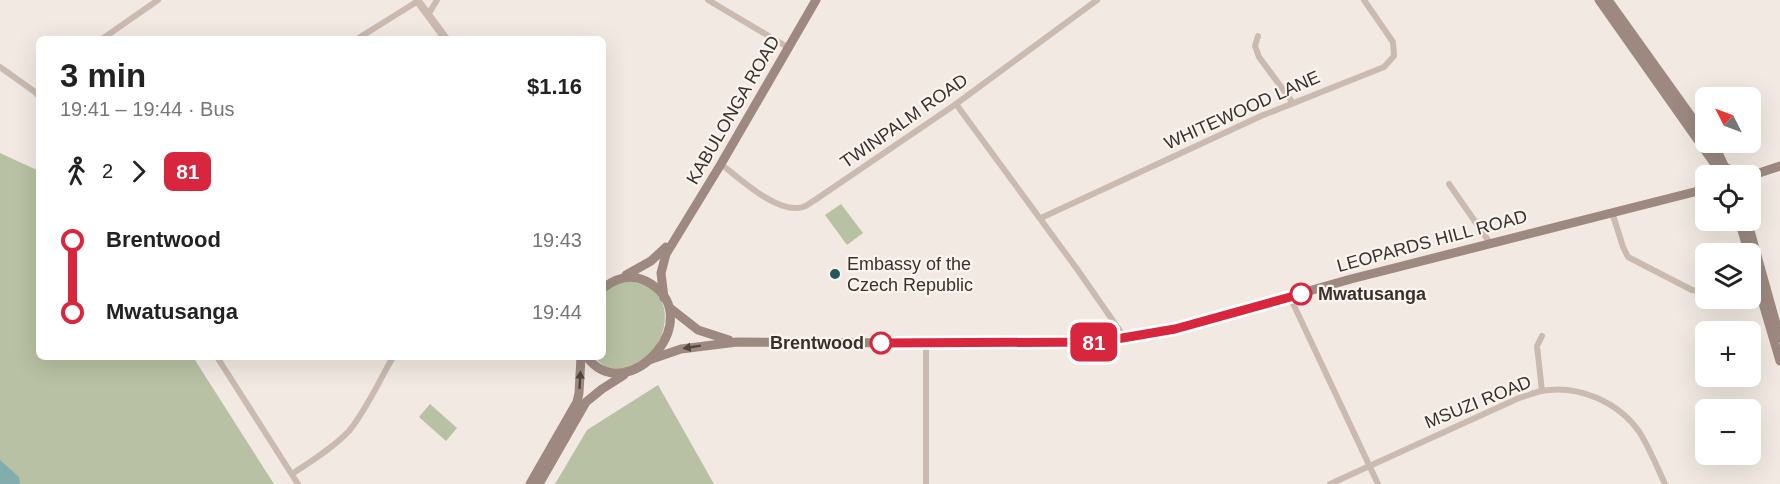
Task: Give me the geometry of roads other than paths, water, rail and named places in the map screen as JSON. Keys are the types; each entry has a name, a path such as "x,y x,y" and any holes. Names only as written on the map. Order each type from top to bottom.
{"main road":[{"name":"KABULONGA ROAD","path":"664,298 661,273 663,261 816,0"},
{"path":"1599,0 1714,163"},
{"path":"1608,0 1695,122"},
{"path":"1761,173 1780,166"},
{"name":"LEOPARDS HILL ROAD","path":"649,360 681,349 737,342 1099,342 1125,338 1175,329 1351,279 1695,191"},
{"name":"KABULONGA ROAD","path":"612,280 656,258 677,236"},
{"path":"539,484 586,402 602,389 649,360 660,349 669,333 670,308 657,289 643,279 634,277 612,280"},
{"path":"1761,292 1780,338"},
{"path":"1761,296 1780,362"},
{"name":"LEOPARDS HILL ROAD","path":"670,308 698,330 737,342"},
{"path":"530,484 577,402 581,360"},
{"path":"589,360 610,374 629,372"}],"street":[{"path":"106,36 158,0"},
{"path":"428,15 437,0"},
{"path":"708,0 789,48"},
{"name":"TWINPALM ROAD","path":"721,164 770,200 784,206 802,207 956,104 1097,0"},
{"name":"WHITEWOOD LANE","path":"1041,218 1293,103 1384,67 1394,56 1393,42 1364,0"},
{"path":"362,36 418,1 444,36"},
{"path":"1258,36 1256,46 1259,57 1293,103"},
{"path":"0,67 36,91"},
{"path":"956,104 1041,218 1125,338"},
{"path":"1449,184 1490,243"},
{"path":"1612,212 1628,257 1695,291"},
{"path":"1290,297 1378,484"},
{"path":"1542,336 1537,346 1542,391"},
{"path":"926,343 926,484"},
{"path":"219,360 298,484"},
{"path":"292,474 333,445 350,429 391,360"},
{"name":"MSUZI ROAD","path":"1329,484 1497,407 1542,391 1576,391 1617,409 1638,430 1665,484"}],"water":[{"path":"0,460 19,477 20,484 0,484"}],"place":[{"name":"Embassy of the Czech Republic","path":"835,274"},
{"name":"Mwatusanga","path":"1301,294"},
{"name":"Brentwood","path":"881,343"}]}
